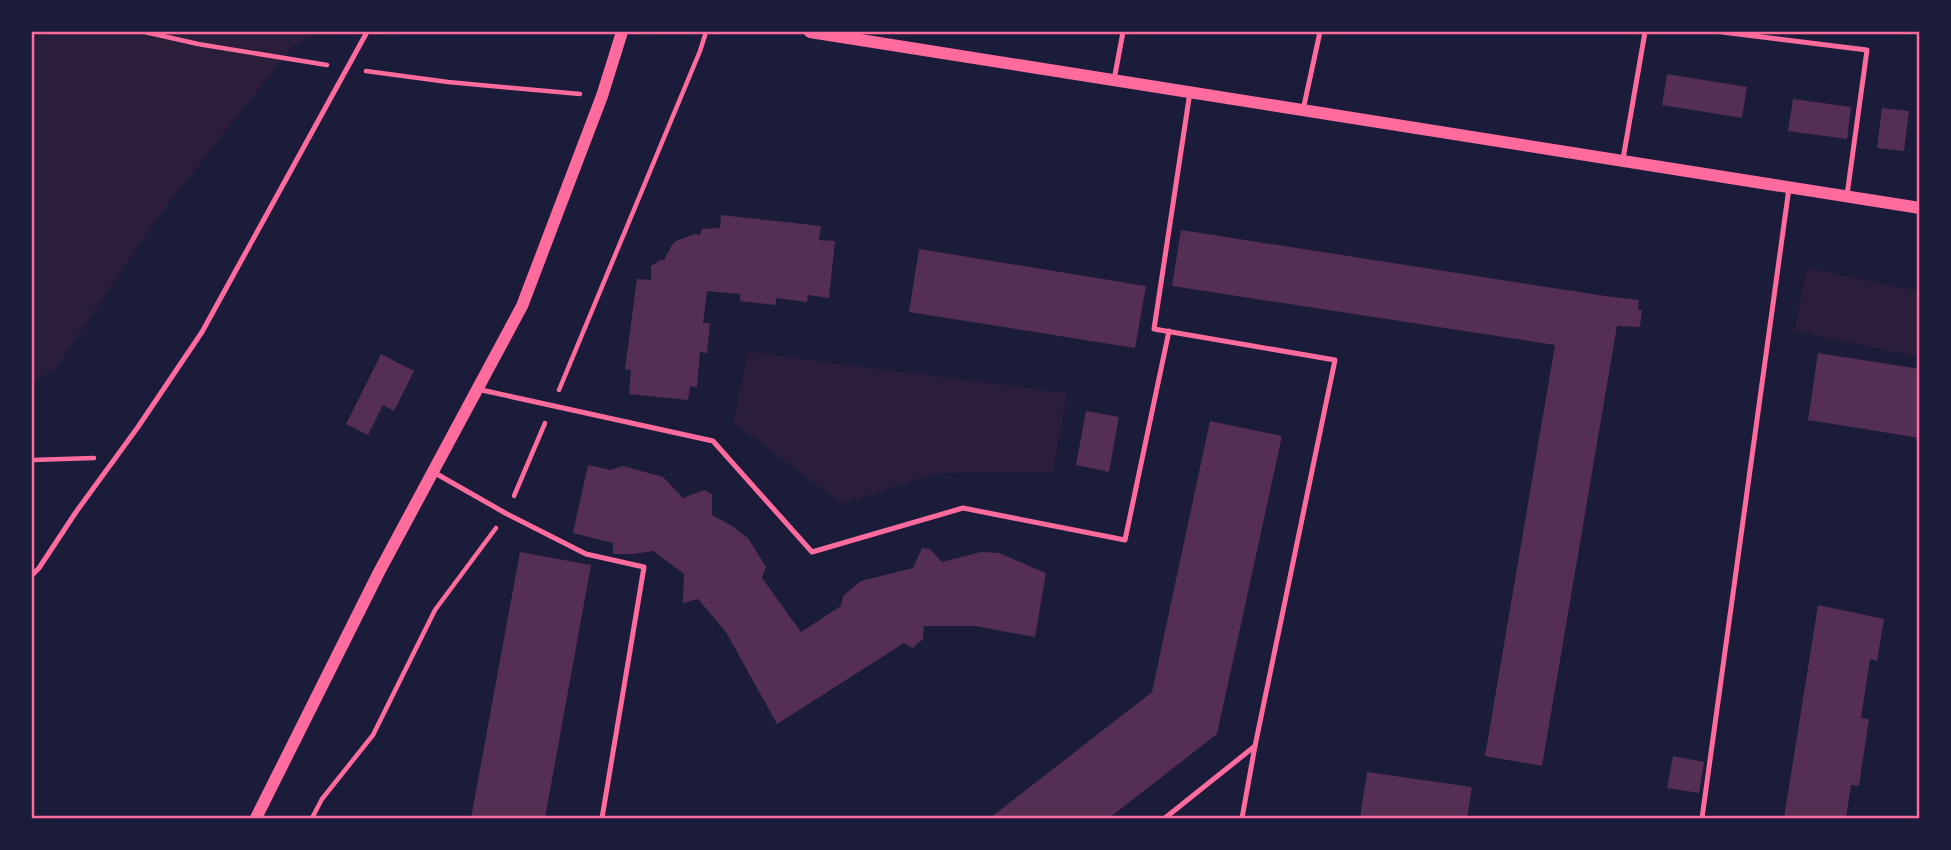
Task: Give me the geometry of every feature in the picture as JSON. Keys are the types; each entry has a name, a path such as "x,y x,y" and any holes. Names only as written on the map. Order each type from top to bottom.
{"street":[{"path":"256,818 379,572 522,306 602,96 622,32"},
{"path":"810,32 1920,208"}],"lane":[{"path":"32,575 202,332 367,32"},
{"path":"1114,80 1123,32"},
{"path":"1303,110 1320,32"},
{"path":"1623,161 1645,32"},
{"path":"1722,32 1867,50 1847,195"},
{"path":"1191,92 1154,329 1335,360 1242,818"},
{"path":"1702,818 1789,188"},
{"path":"477,389 712,441 812,552 963,508 1125,540 1169,331"},
{"path":"433,472 586,554 644,567 602,818"},
{"path":"1165,818 1255,746"}],"path":[{"path":"145,32 198,44 346,69 449,82 602,96"},
{"path":"312,818 322,799 373,735 435,610 507,514 706,32"},
{"path":"32,460 116,457"}],"shaded area":[{"path":"32,32 316,32 293,46 158,217 57,366 32,384"},
{"path":"1807,268 1919,291 1919,357 1794,331"},
{"path":"748,352 1067,393 1053,472 936,473 842,504 733,422"}],"building":[{"path":"1667,74 1747,87 1742,118 1662,105"},
{"path":"1793,99 1851,107 1847,139 1788,131"},
{"path":"1882,108 1909,111 1904,151 1877,148"},
{"path":"721,215 821,226 819,240 835,241 829,298 808,295 807,302 776,298 776,305 740,301 740,294 707,291 703,323 710,323 707,353 700,352 697,387 690,386 688,400 629,394 631,370 625,369 637,279 651,280 651,266 664,260 676,241 695,234 700,235 702,229 720,228"},
{"path":"1181,230 1639,300 1638,310 1642,310 1640,327 1617,326 1542,766 1485,756 1555,345 1172,286"},
{"path":"919,249 1146,286 1135,348 909,312"},
{"path":"1818,353 1920,369 1920,438 1808,420"},
{"path":"381,354 414,371 394,411 383,405 368,435 346,424"},
{"path":"1086,411 1119,417 1109,472 1076,465"},
{"path":"1210,421 1282,436 1217,734 1109,818 990,818 1152,692"},
{"path":"588,465 610,470 623,466 663,477 683,498 704,490 712,494 712,515 748,538 766,567 762,578 801,632 841,606 843,596 861,581 913,568 922,548 930,549 942,562 981,552 999,553 1046,573 1035,637 975,626 924,626 923,639 913,648 904,643 777,724 726,632 698,599 683,603 684,574 653,551 613,554 613,543 573,533"},
{"path":"520,552 591,565 545,818 471,818"},
{"path":"1818,605 1884,619 1877,661 1870,659 1861,718 1869,719 1859,786 1851,785 1846,818 1784,818"},
{"path":"1673,756 1704,762 1699,793 1667,788"},
{"path":"1367,772 1472,787 1467,818 1360,818"}]}
